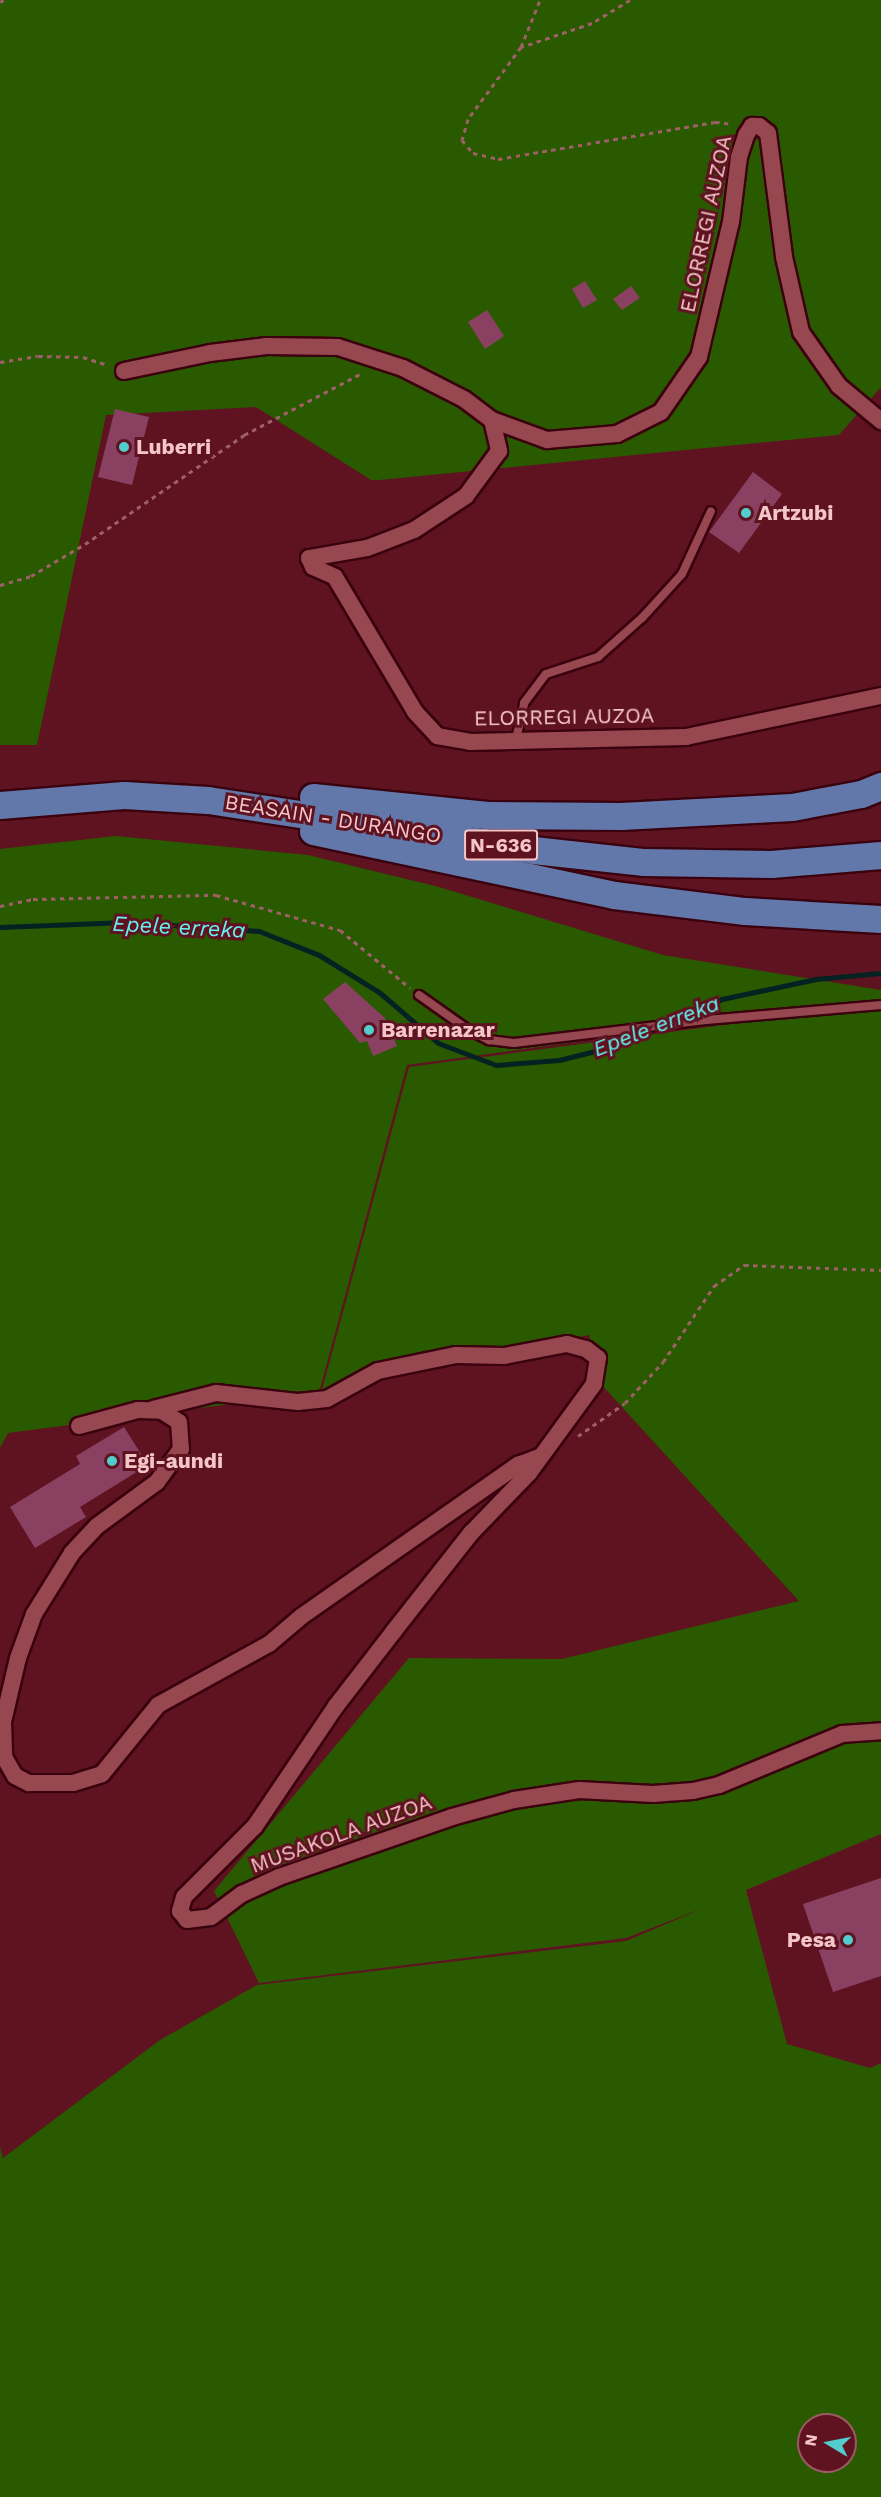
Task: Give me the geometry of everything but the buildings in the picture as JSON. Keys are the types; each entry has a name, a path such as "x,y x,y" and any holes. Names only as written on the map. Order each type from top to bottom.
{"highway":[{"path":"124,795 217,787 486,815 610,817 792,807 861,794 881,786"},
{"path":"124,795 191,813 317,832 614,895 746,911 881,919"},
{"name":"BEASAIN - DURANGO","path":"0,805 124,795 256,805 502,845 644,862 771,864 881,855"}],"street":[{"name":"ELORREGI AUZOA","path":"124,371 210,352 267,346 338,347 382,361 464,399 492,420 547,440 616,434 661,412 699,357 731,222 739,157 752,126 759,126 768,133 784,257 801,332 839,387 881,422"},
{"name":"ELORREGI AUZOA","path":"492,420 499,451 466,496 414,530 367,548 309,558 313,567 335,577 415,712 438,736 470,742 516,739 580,742 686,737 881,696"},
{"name":"MUSAKOLA AUZOA","path":"79,1426 216,1393 298,1402 327,1399 378,1371 417,1360 504,1356 567,1344 586,1349 598,1358 594,1384 529,1473 471,1533 380,1648 255,1826 184,1897 180,1911 183,1917 193,1921 212,1917 242,1894 279,1877 452,1817 514,1800 579,1790 653,1794 693,1791 719,1785 842,1734 881,1731"},
{"name":"MUSAKOLA AUZOA","path":"153,1409 172,1415 179,1422 181,1449 175,1461 157,1482 97,1526 72,1553 34,1614 18,1658 3,1722 4,1757 15,1776 29,1783 73,1783 102,1774 158,1705 269,1644 302,1616 518,1465 539,1457"}],"lane":[{"path":"516,739 524,703 546,674 598,657 642,618 682,574 711,511"},
{"path":"418,995 489,1040 514,1043 631,1031 706,1020 881,1005"}],"path":[{"path":"540,0 521,47 468,119 462,140 473,153 498,159 715,122 752,126"},
{"path":"521,47 592,23 630,0"},
{"path":"0,362 38,356 83,357 124,371"},
{"path":"0,585 31,576 85,544 244,435 382,361"},
{"path":"0,906 33,898 216,895 340,930 418,995"},
{"path":"575,1438 626,1403 663,1362 714,1286 744,1265 881,1270"}],"green space":[{"path":"0,0 881,0 881,387 839,435 379,480 371,480 256,407 106,415 37,745 0,745"},
{"path":"116,836 308,855 439,887 663,955 881,990 881,1001 407,1065 320,1389 323,1392 8,1433 0,1448 0,849"},
{"path":"881,1004 881,1834 746,1890 787,2044 870,2068 881,2063 881,2497 0,2497 0,2147 3,2158 160,2040 257,1985 626,1941 706,1907 626,1938 259,1983 214,1891 409,1658 562,1659 799,1601 600,1383 589,1335 322,1390 409,1067"}],"waterway":[{"name":"Epele erreka","path":"0,927 127,922 259,931 319,955 379,992 438,1043 496,1065 559,1060 619,1045 656,1028"},
{"name":"Epele erreka","path":"673,1021 722,999 816,979 881,973"}],"place":[{"name":"Luberri","path":"124,447"},
{"name":"Artzubi","path":"746,513"},
{"name":"Barrenazar","path":"369,1030"},
{"name":"Egi-aundi","path":"112,1461"},
{"name":"Pesa","path":"848,1940"}]}
